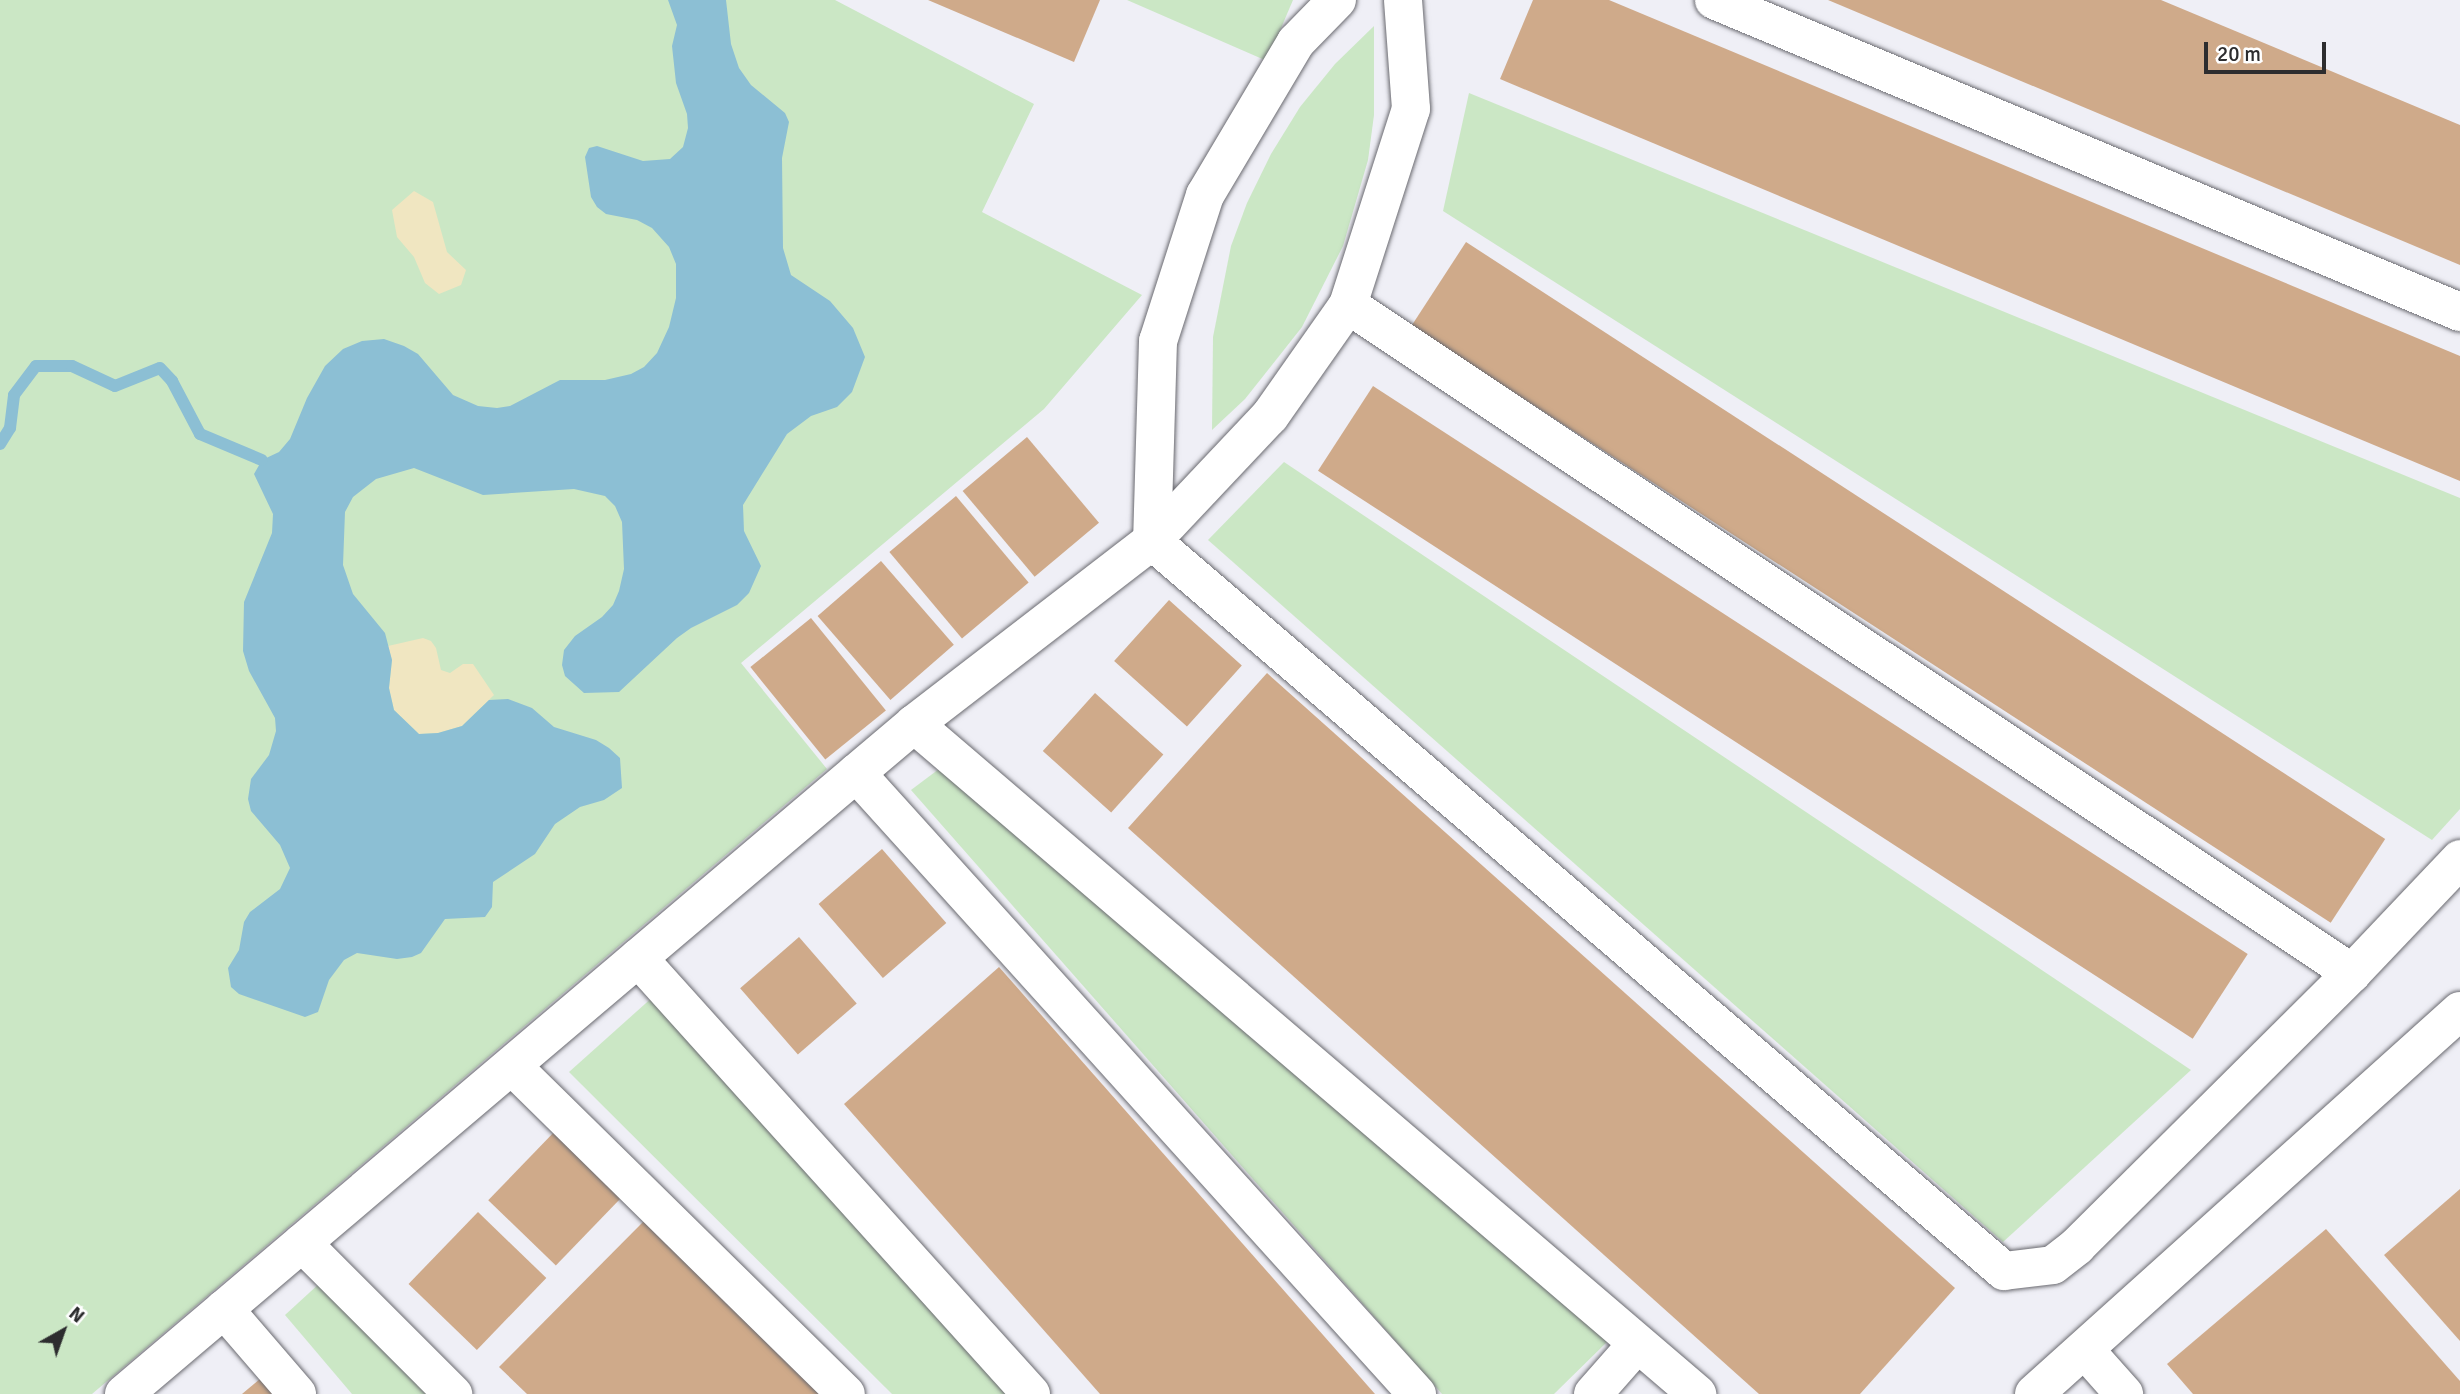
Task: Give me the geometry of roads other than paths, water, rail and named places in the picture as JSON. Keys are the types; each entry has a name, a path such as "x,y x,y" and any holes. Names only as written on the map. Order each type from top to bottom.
{"street":[{"path":"1152,541 1158,341 1205,195 1296,42 1337,0"},
{"path":"124,1394 914,724 1152,541 1270,416 1348,305 1411,108 1403,0"},
{"path":"1714,0 2460,312"},
{"path":"1348,305 2353,973"},
{"path":"1152,541 2004,1271 2053,1265 2077,1246 2353,973 2460,859"},
{"path":"914,724 1697,1394"},
{"path":"856,773 1417,1394"},
{"path":"638,958 1031,1394"},
{"path":"2034,1394 2456,1023"},
{"path":"512,1066 846,1394"},
{"path":"302,1243 453,1394"},
{"path":"224,1309 297,1394"},
{"path":"1593,1394 1637,1343"},
{"path":"2085,1350 2124,1394"}],"water":[{"path":"668,0 726,0 731,44 739,68 751,85 785,113 789,122 782,158 783,248 791,275 830,301 853,328 865,357 852,392 837,407 811,416 787,434 743,505 744,531 761,566 749,593 737,605 677,638 619,692 584,693 565,676 562,665 564,650 575,636 602,617 613,605 619,591 624,569 622,522 615,506 605,496 574,489 483,495 414,468 376,479 353,497 345,512 343,565 353,594 385,633 392,660 389,688 394,710 419,734 438,733 462,726 489,700 508,699 532,708 554,727 596,740 609,748 620,758 622,788 604,800 580,807 555,824 535,854 493,882 492,907 485,917 445,919 421,953 412,957 397,959 357,953 344,960 329,980 318,1012 305,1017 239,994 231,987 228,968 239,950 244,922 250,912 280,889 290,868 280,845 251,811 248,799 251,779 269,755 276,731 275,718 249,671 243,651 244,602 272,533 273,514 254,474 262,460 279,452 290,439 307,398 325,366 343,349 362,341 384,339 404,346 418,354 453,395 478,406 497,408 510,406 560,380 605,380 631,374 644,367 657,353 669,327 676,298 676,264 669,247 652,228 637,220 606,214 597,207 591,197 585,157 589,148 597,146 643,161 670,159 683,147 688,128 687,114 676,83 672,46 677,25"}],"waterway":[{"path":"0,444 10,428 14,395 36,366 72,366 115,386 160,368 172,381 200,434 262,460"}]}
